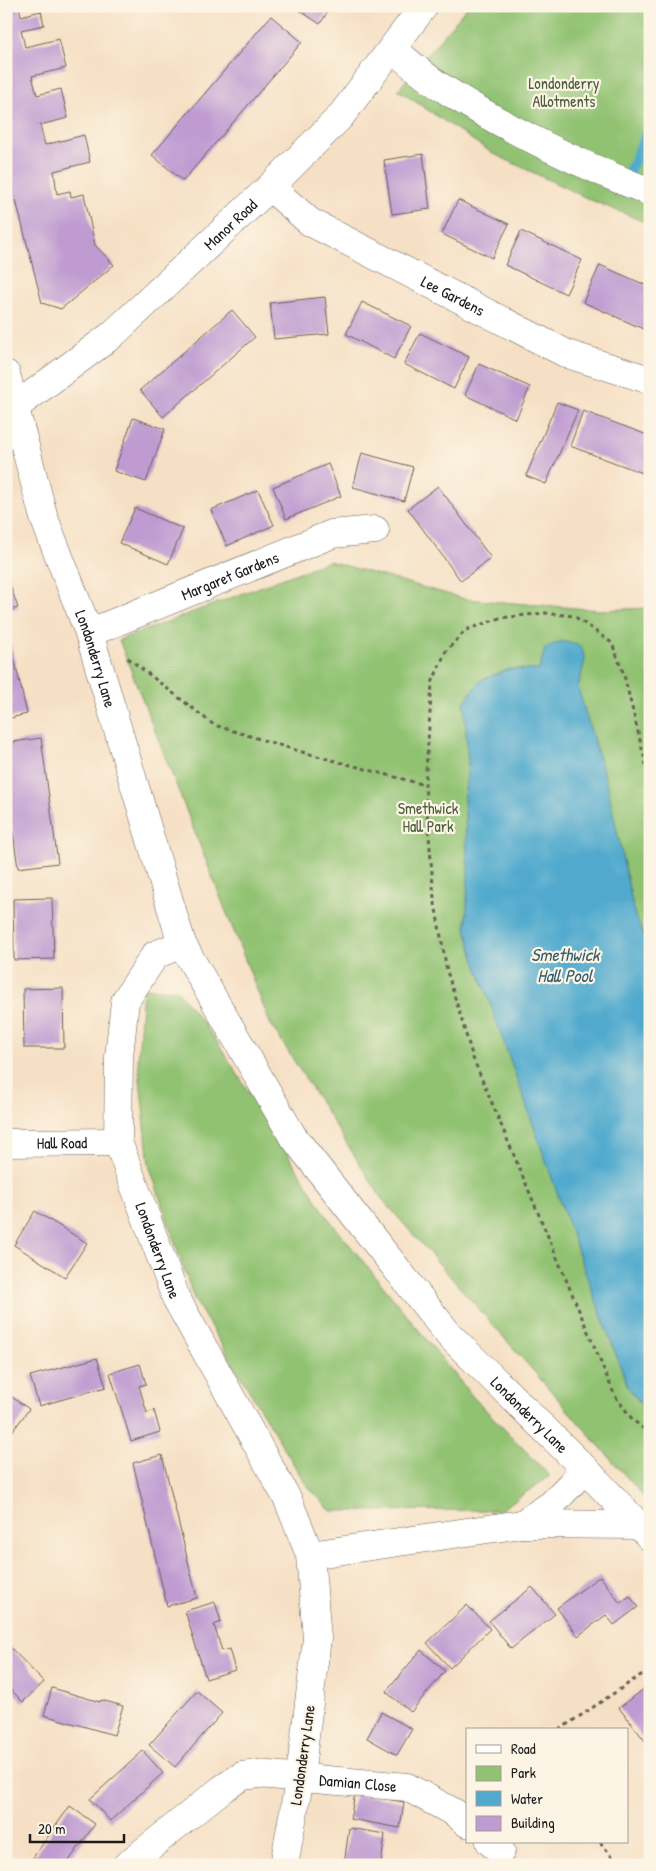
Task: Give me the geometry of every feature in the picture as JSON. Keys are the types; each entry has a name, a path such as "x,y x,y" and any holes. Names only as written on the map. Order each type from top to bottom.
{"street":[{"name":"Manor Road","path":"11,408 112,335 270,187 340,117 424,6"},
{"path":"393,49 439,86 501,123 598,172 650,192"},
{"name":"Lee Gardens","path":"270,187 310,222 567,354 650,380"},
{"name":"Londonderry Lane","path":"6,374 11,408 44,518 89,633 182,944 298,1143 449,1336 585,1469 643,1531"},
{"name":"Margaret Gardens","path":"89,633 332,534 375,530"},
{"name":"Londonderry Lane","path":"182,944 155,956 124,1001 119,1056 118,1142 176,1298 288,1500 310,1555 317,1638 300,1777 284,1865"},
{"name":"Hall Road","path":"6,1143 118,1142"},
{"name":"Londonderry Lane","path":"522,1524 551,1505 585,1469"},
{"name":"Londonderry Lane","path":"310,1555 522,1524 643,1531"},
{"name":"Damian Close","path":"127,1865 222,1789 242,1776 258,1774 407,1787 455,1813 466,1822"}],"path":[{"path":"650,781 624,675 612,644 574,616 545,612 500,618 466,630 446,651 432,683 425,785 434,898 447,971 473,1058 615,1396 633,1420 650,1434"},
{"path":"89,633 135,662 214,725 302,752 425,785"},
{"path":"562,1728 650,1669"},
{"path":"602,1844 619,1865"}],"green space":[{"name":"Londonderry Allotments","path":"468,6 650,6 650,224 591,200 492,153 398,90"},
{"name":"Smethwick Hall Park","path":"329,561 465,599 600,610 650,608 650,1497 646,1499 382,1199 270,1023 119,640"},
{"path":"143,988 177,990 216,1040 328,1218 473,1397 550,1476 500,1510 331,1511 305,1483 194,1299 149,1165 138,1060"}],"water":[{"name":"Smethwick Hall Pool","path":"562,641 581,646 585,660 578,688 607,784 635,916 650,948 650,1416 628,1387 584,1269 473,955 466,928 468,871 464,799 468,764 464,702 481,680 509,669 539,670 545,648"}],"building":[{"path":"6,6 19,6 21,16 41,11 44,25 21,30 25,47 59,39 66,68 32,76 37,95 61,89 68,118 40,125 45,145 84,135 90,162 54,171 57,194 70,191 71,197 84,194 95,245 114,265 61,309 42,303 6,161"},
{"path":"293,6 331,6 320,24"},
{"path":"271,16 302,42 183,181 152,155"},
{"path":"423,154 430,209 392,214 384,160"},
{"path":"458,200 509,224 492,258 442,234"},
{"path":"521,231 582,260 566,294 505,265"},
{"path":"600,265 650,287 650,332 583,302"},
{"path":"325,297 329,334 274,339 270,303"},
{"path":"362,302 411,326 394,359 346,334"},
{"path":"232,310 255,337 163,417 140,390"},
{"path":"420,333 469,357 454,389 404,364"},
{"path":"479,364 530,387 516,419 465,395"},
{"path":"557,402 578,410 546,484 526,476"},
{"path":"583,411 650,436 650,470 648,475 570,446"},
{"path":"133,418 165,429 146,482 114,471"},
{"path":"362,453 413,467 404,501 353,487"},
{"path":"328,464 341,496 286,519 273,487"},
{"path":"438,486 491,558 461,581 408,509"},
{"path":"258,490 274,525 227,546 211,510"},
{"path":"135,508 183,529 168,564 119,543"},
{"path":"6,573 18,608 6,611"},
{"path":"10,640 27,714 6,719 6,641"},
{"path":"41,738 58,863 18,868 6,784 6,743"},
{"path":"52,898 54,959 14,960 13,899"},
{"path":"63,988 64,1048 24,1048 23,989"},
{"path":"6,1064 9,1064 9,1107 6,1107"},
{"path":"35,1211 87,1243 65,1277 14,1245"},
{"path":"97,1358 106,1387 39,1406 30,1376"},
{"path":"140,1364 146,1384 139,1386 147,1413 154,1410 160,1432 131,1441 110,1373"},
{"path":"6,1393 29,1409 6,1440"},
{"path":"162,1455 197,1598 167,1606 133,1463"},
{"path":"600,1576 620,1603 630,1596 638,1607 614,1625 606,1615 578,1636 557,1608"},
{"path":"532,1587 555,1614 511,1649 489,1621"},
{"path":"215,1602 221,1622 214,1625 222,1651 229,1649 235,1670 206,1679 185,1611"},
{"path":"467,1605 490,1629 450,1668 427,1643"},
{"path":"6,1643 44,1682 23,1702 6,1685"},
{"path":"421,1650 445,1671 411,1712 386,1692"},
{"path":"650,1686 650,1747 619,1708"},
{"path":"52,1688 100,1702 101,1700 123,1706 114,1735 44,1715"},
{"path":"197,1691 222,1713 175,1767 149,1745"},
{"path":"381,1712 412,1729 397,1755 367,1738"},
{"path":"143,1751 163,1773 110,1821 90,1799"},
{"path":"355,1794 404,1802 400,1828 350,1819"},
{"path":"70,1806 95,1824 66,1865 40,1865 32,1859"},
{"path":"349,1828 385,1834 381,1865 344,1865"}],"waterway":[{"path":"628,174 650,126"}]}
